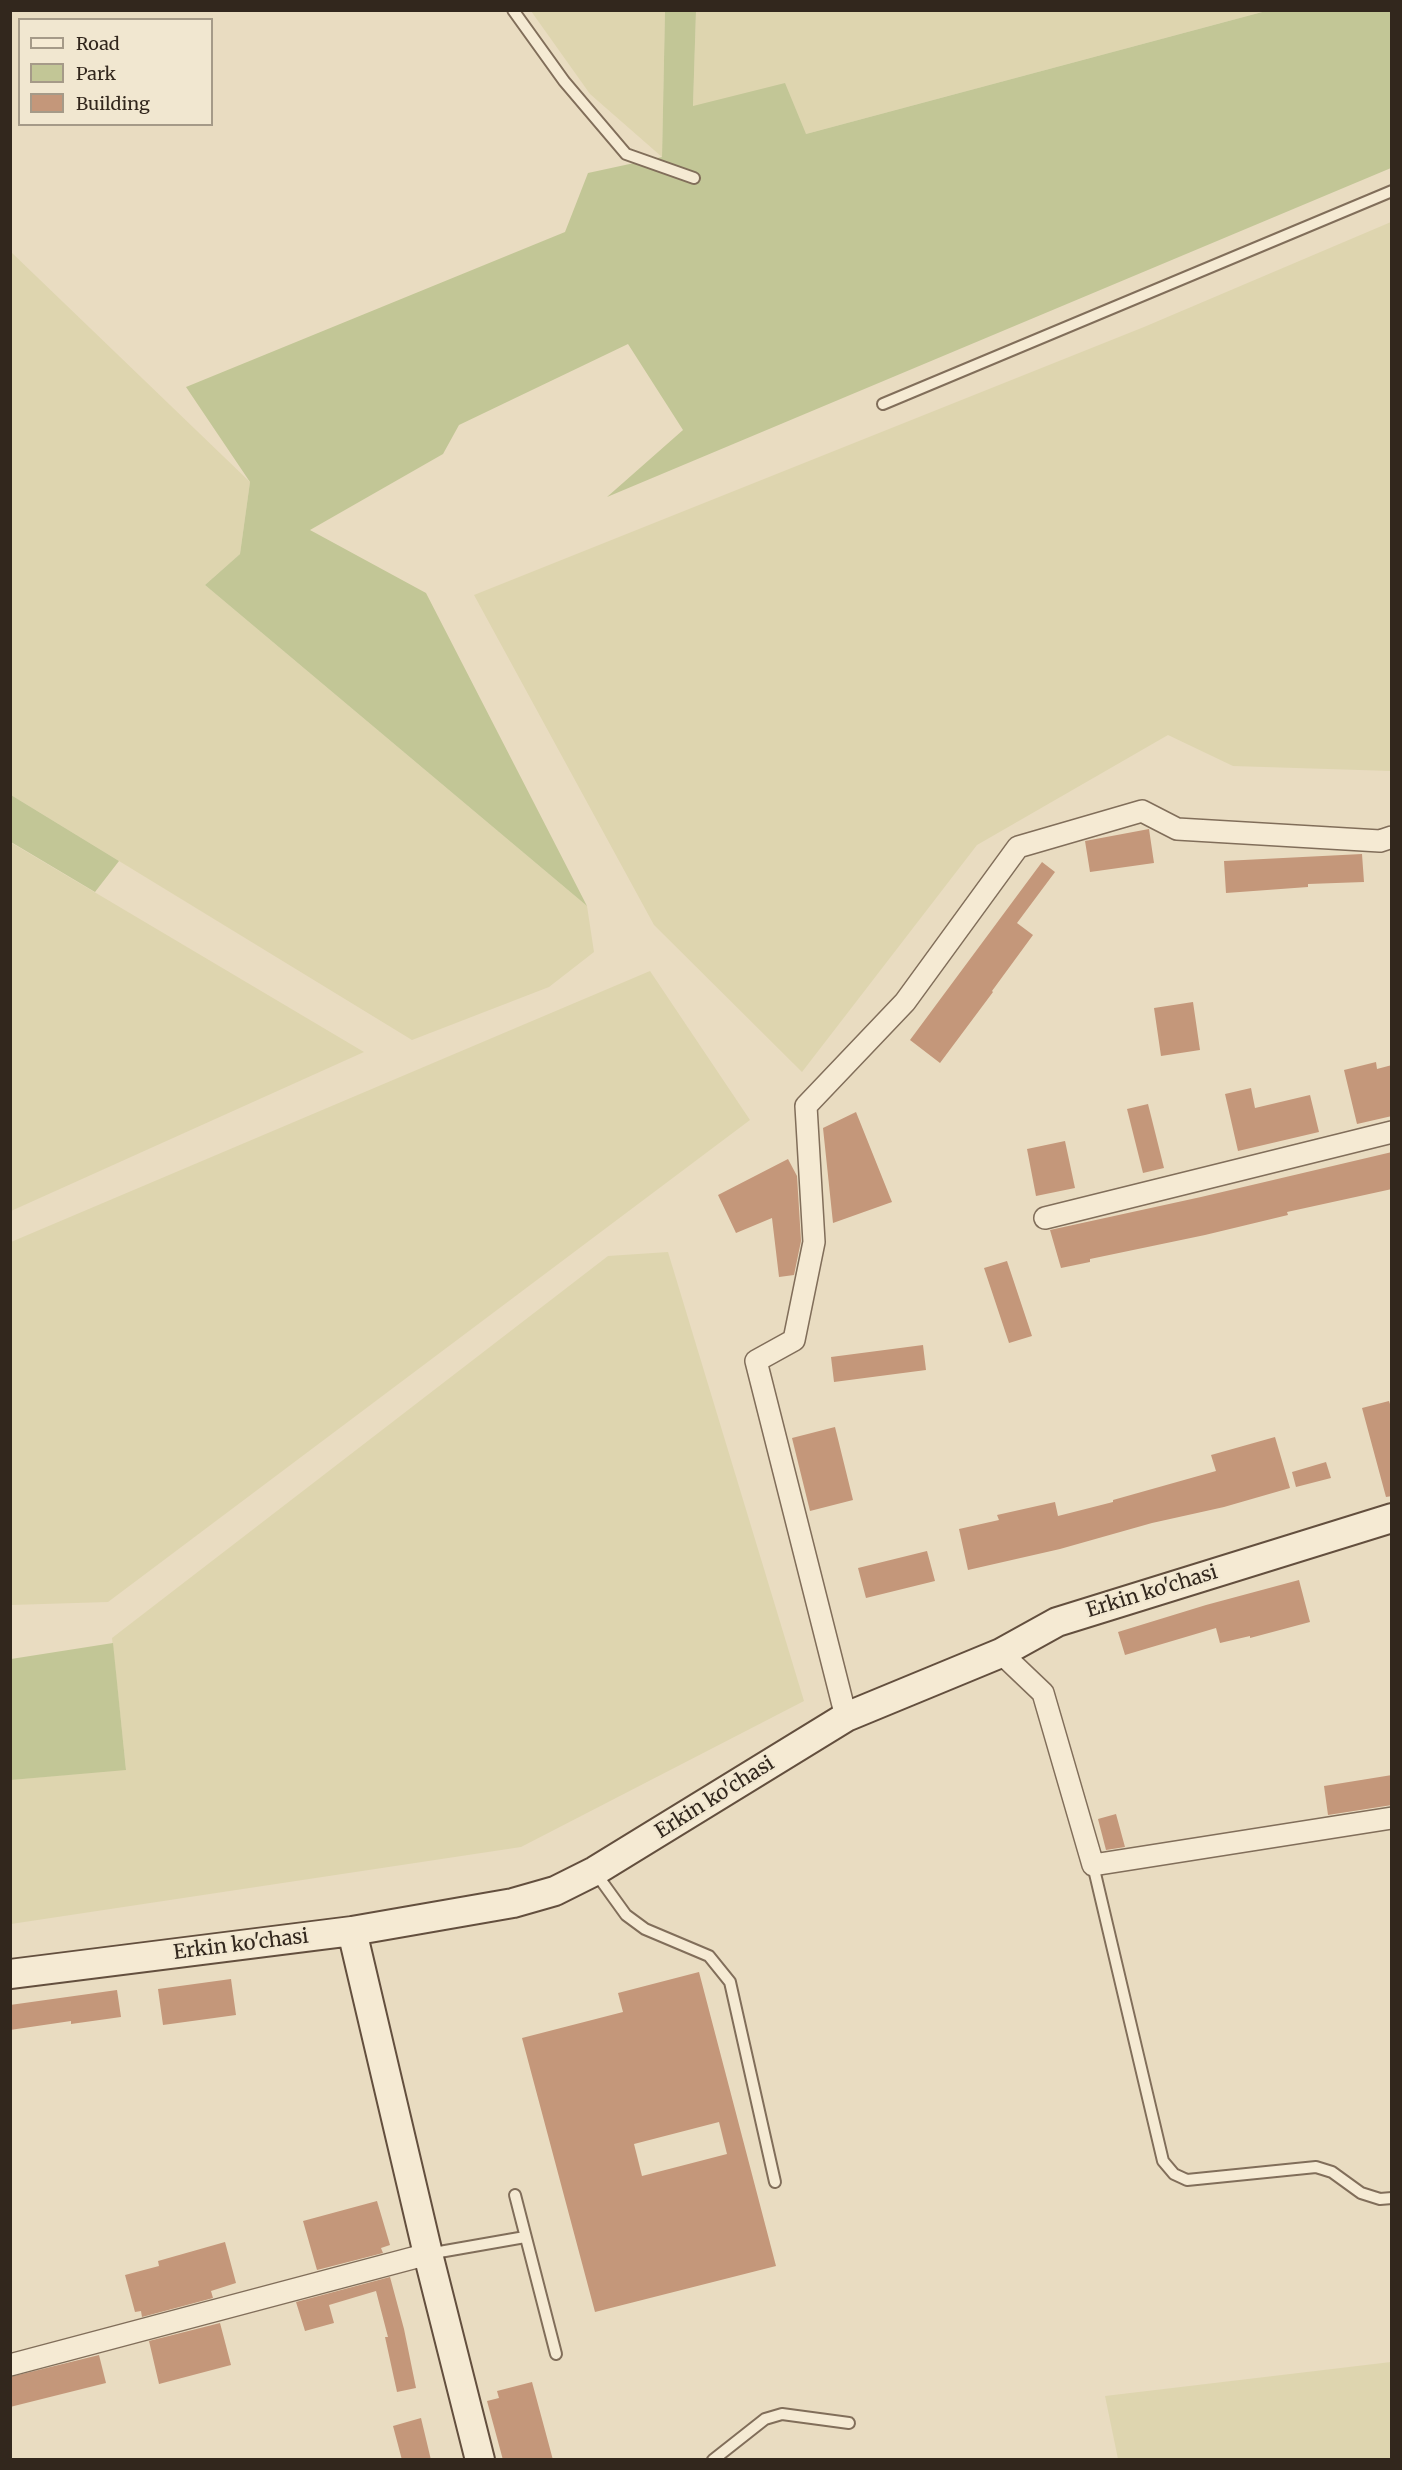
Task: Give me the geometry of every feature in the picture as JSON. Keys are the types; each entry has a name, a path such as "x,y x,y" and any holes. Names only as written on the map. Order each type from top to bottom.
{"main road":[{"name":"Erkin ko'chasi","path":"10,1974 352,1931 513,1903 555,1891 595,1871 846,1717 1001,1653 1057,1622 1392,1518"},
{"path":"352,1931 428,2254 480,2460"}],"street":[{"path":"846,1717 756,1361 794,1340 814,1242 806,1106 906,1002 1018,847 1142,811 1177,829 1380,841 1392,837"},
{"path":"1045,1218 1392,1132"},
{"path":"1001,1653 1043,1693 1094,1865 1392,1818"},
{"path":"10,2365 428,2254"}],"lane":[{"path":"513,10 564,81 626,154 694,178"},
{"path":"883,404 1392,191"},
{"path":"1094,1865 1163,2161 1174,2174 1187,2180 1316,2167 1332,2172 1361,2193 1380,2199 1392,2198"},
{"path":"595,1871 626,1915 645,1929 709,1956 730,1982 775,2182"},
{"path":"515,2196 556,2354"},
{"path":"428,2254 525,2237"},
{"path":"713,2460 765,2419 782,2414 849,2423"}],"shaded area":[{"path":"531,11 665,11 662,157 590,94"},
{"path":"696,11 1266,11 806,134 693,107"},
{"path":"1391,222 1391,771 1233,766 1168,735 977,845 802,1072 654,925 474,595 1144,327"},
{"path":"10,251 250,482 240,554 205,585 587,906 594,952 549,987 412,1040 11,795"},
{"path":"10,842 364,1052 11,1211"},
{"path":"650,971 750,1120 108,1602 11,1605 11,1242"},
{"path":"668,1252 804,1701 521,1847 11,1924 11,1780 126,1769 112,1638 608,1256"},
{"path":"1391,2362 1391,2459 1118,2459 1105,2396"}],"green space":[{"path":"665,11 696,11 693,106 785,83 806,134 1266,11 1391,11 1391,168 607,497 683,430 628,344 459,425 443,454 310,530 426,593 587,906 205,585 240,554 250,482 186,387 565,232 588,173 662,157"},
{"path":"11,795 119,861 95,892 11,842"},
{"path":"113,1643 126,1770 11,1780 11,1659"}],"building":[{"path":"1149,829 1154,863 1090,872 1085,841"},
{"path":"1362,854 1364,882 1308,884 1308,887 1226,893 1224,861"},
{"path":"1042,862 1055,872 1017,923 1033,935 940,1063 910,1040"},
{"path":"1193,1002 1200,1050 1161,1056 1154,1008"},
{"path":"1376,1062 1377,1069 1392,1065 1392,1116 1357,1124 1344,1070"},
{"path":"1251,1088 1255,1108 1310,1095 1319,1132 1238,1151 1225,1094"},
{"path":"1148,1104 1164,1168 1143,1173 1127,1109"},
{"path":"856,1112 892,1202 833,1223 823,1128"},
{"path":"1065,1141 1075,1188 1036,1196 1027,1149"},
{"path":"1392,1152 1392,1189 1287,1212 1288,1215 1205,1235 1090,1259 1090,1262 1061,1268 1050,1230 1201,1197"},
{"path":"788,1159 797,1176 801,1241 794,1275 779,1277 772,1218 736,1233 718,1195"},
{"path":"1007,1261 1032,1336 1009,1343 984,1268"},
{"path":"923,1345 926,1370 834,1382 831,1357"},
{"path":"1389,1401 1392,1410 1392,1496 1386,1497 1362,1408"},
{"path":"835,1427 853,1500 810,1511 792,1438"},
{"path":"1275,1437 1290,1488 1060,1549 968,1570 959,1529 999,1520 997,1515 1055,1502 1058,1516 1113,1502 1113,1500 1216,1471 1211,1455"},
{"path":"1326,1462 1331,1478 1296,1487 1292,1472"},
{"path":"927,1551 935,1581 866,1598 858,1568"},
{"path":"1299,1580 1310,1622 1250,1638 1250,1636 1220,1643 1216,1628 1125,1655 1118,1632"},
{"path":"1392,1775 1392,1805 1328,1815 1324,1786"},
{"path":"1116,1814 1125,1847 1106,1850 1098,1819"},
{"path":"699,1972 776,2266 595,2312 522,2038 623,2012 618,1993","holes":["719,2122 727,2154 642,2176 634,2144"]},
{"path":"231,1979 236,2015 163,2025 158,1989"},
{"path":"117,1990 121,2017 71,2024 71,2021 10,2030 10,2005"},
{"path":"377,2201 390,2245 381,2248 383,2253 317,2270 303,2221"},
{"path":"225,2242 236,2283 211,2291 213,2298 142,2317 141,2311 135,2312 125,2275 159,2266 158,2261"},
{"path":"390,2277 416,2388 397,2392 385,2337 388,2337 376,2291 329,2305 334,2323 305,2331 296,2302"},
{"path":"220,2323 231,2365 159,2384 149,2341"},
{"path":"99,2355 106,2383 10,2407 10,2377"},
{"path":"532,2382 553,2460 503,2460 487,2401 499,2398 497,2391"},
{"path":"421,2418 431,2460 402,2460 393,2426"}]}
